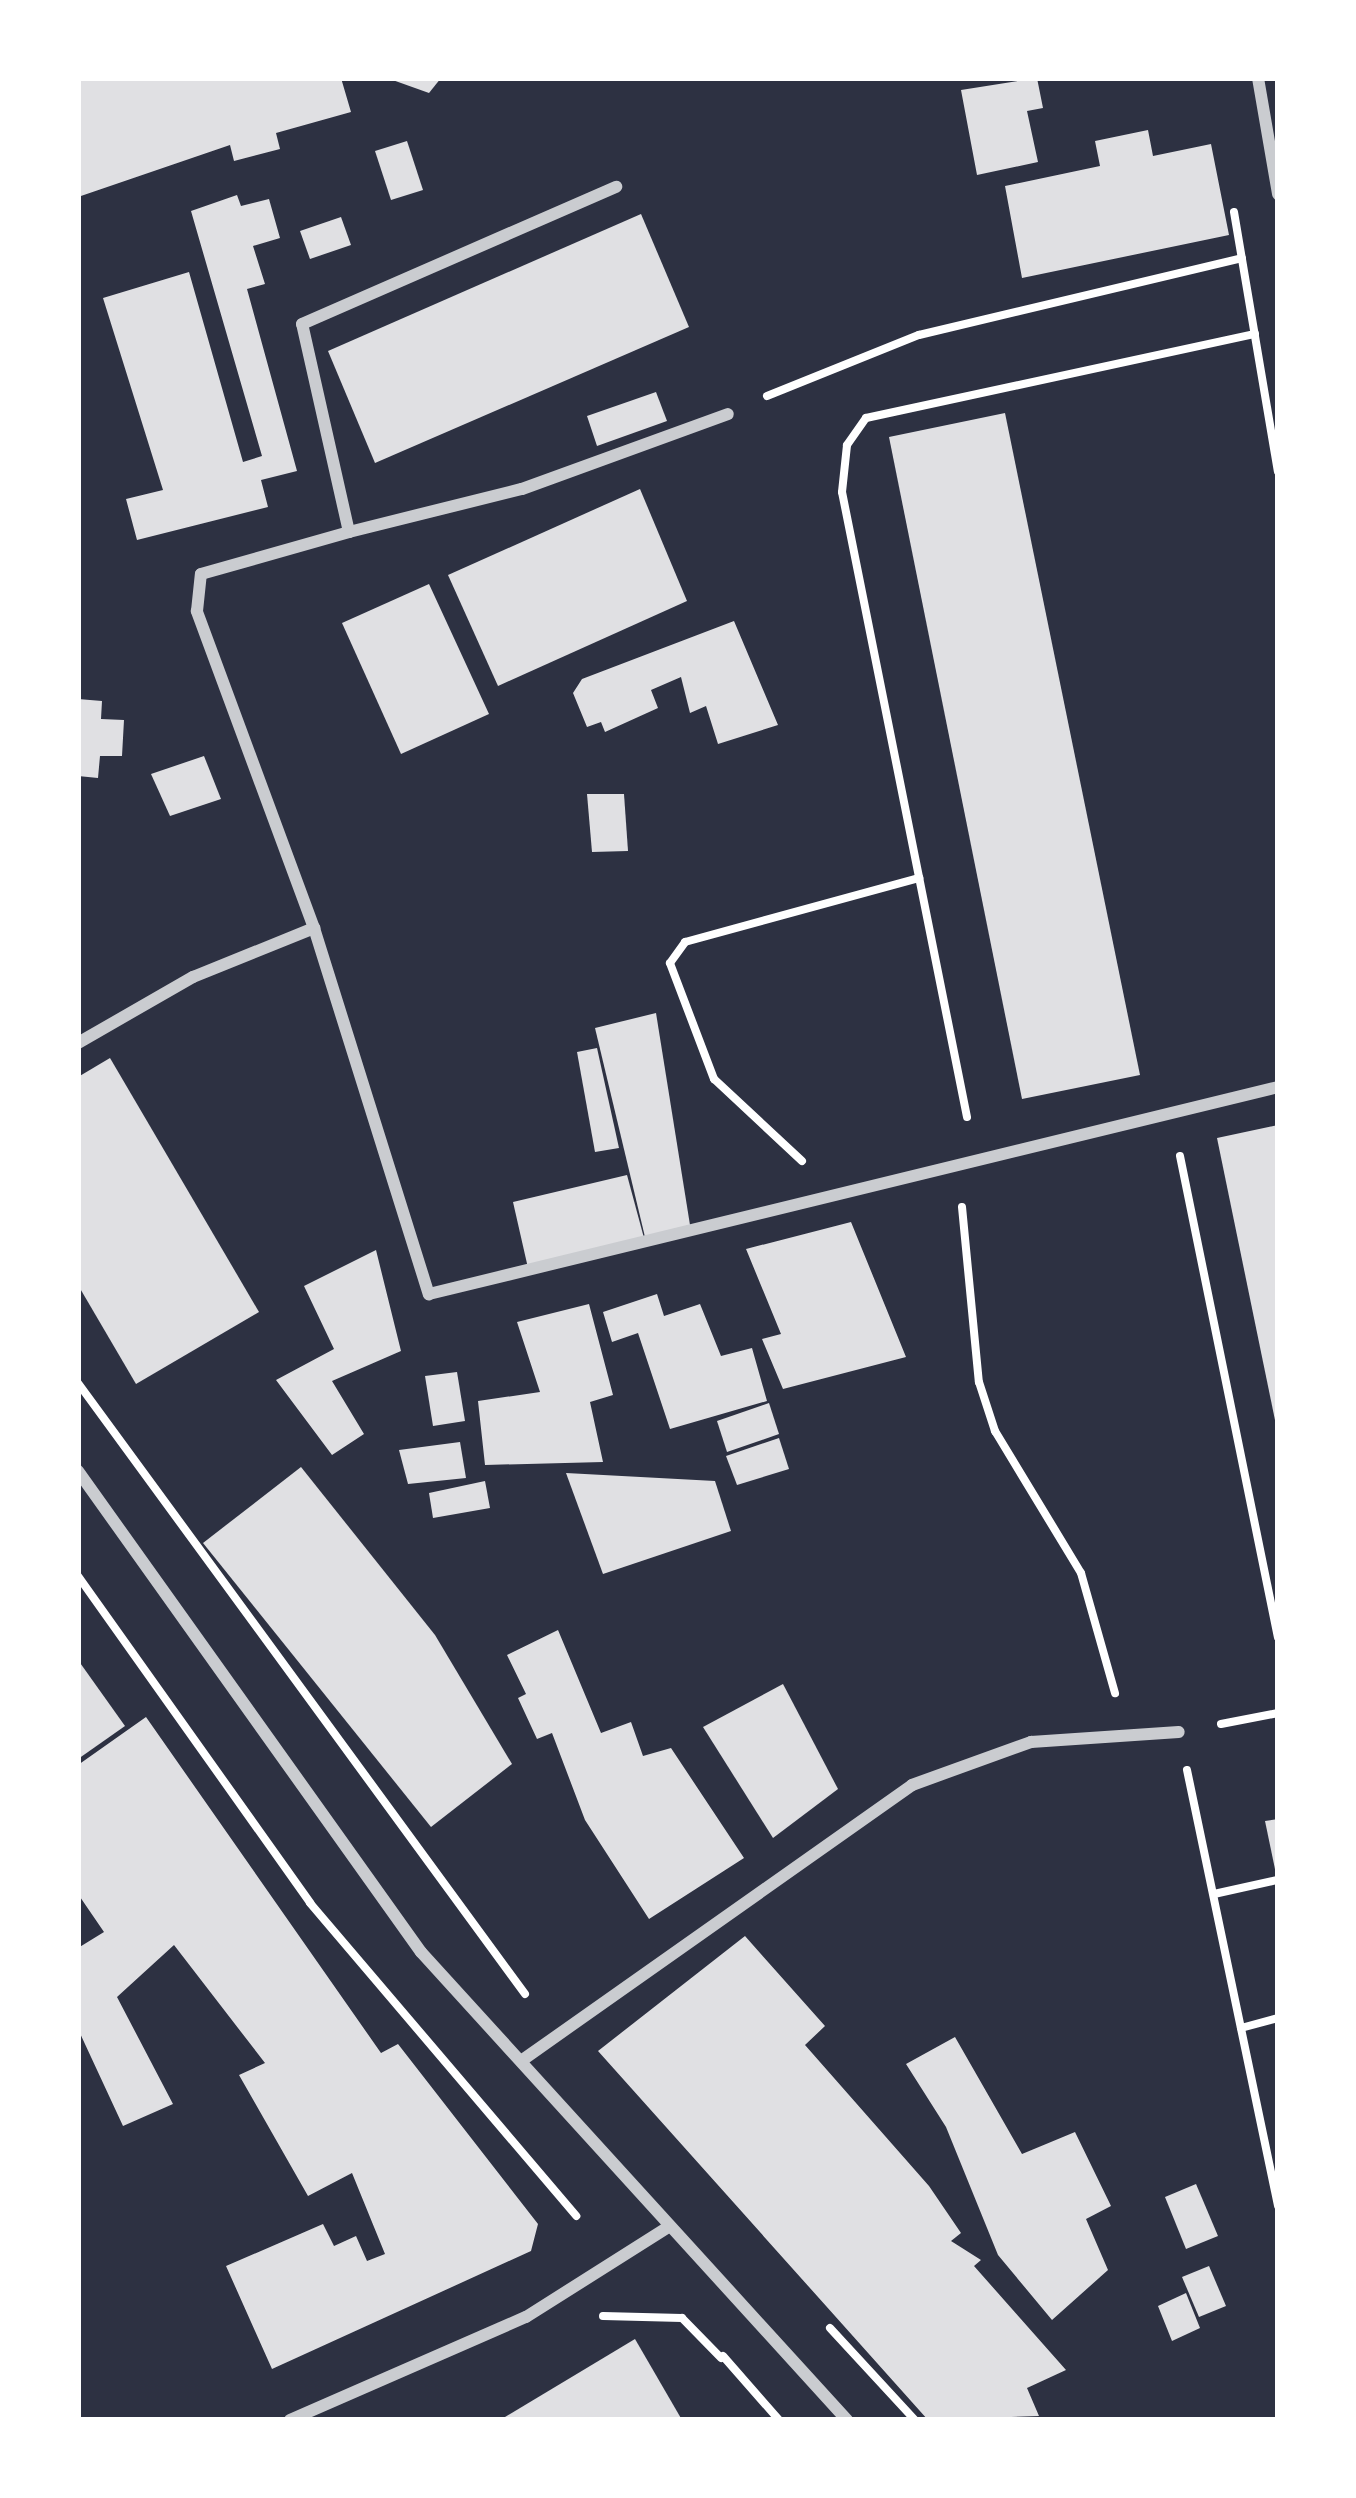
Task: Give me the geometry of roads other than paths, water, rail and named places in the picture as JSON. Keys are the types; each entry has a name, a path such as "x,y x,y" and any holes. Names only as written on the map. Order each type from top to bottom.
{"street":[{"path":"1258,78 1278,194"},
{"path":"349,532 302,324 616,187"},
{"path":"728,414 522,489 201,574 197,611 314,928 429,1294 1278,1087"},
{"path":"78,1043 193,977 314,928"},
{"path":"78,1471 304,1800 521,2061 847,2420"},
{"path":"521,2061 912,1785 1031,1742 1179,1732"},
{"path":"290,2420 526,2317 670,2226"}]}
